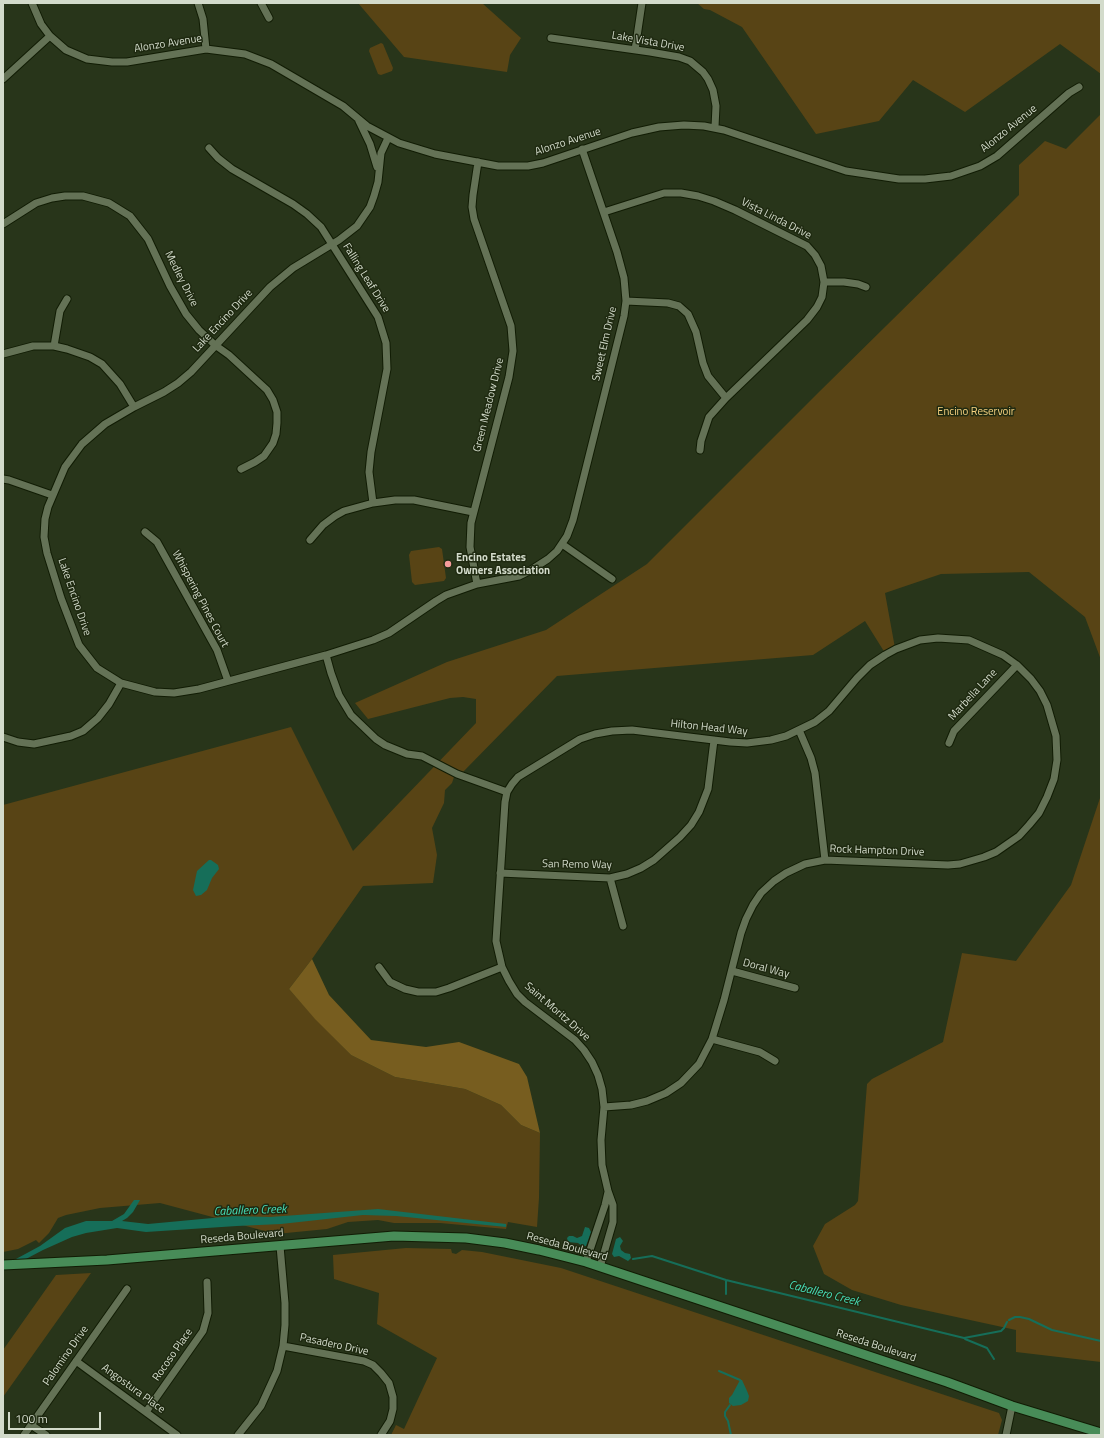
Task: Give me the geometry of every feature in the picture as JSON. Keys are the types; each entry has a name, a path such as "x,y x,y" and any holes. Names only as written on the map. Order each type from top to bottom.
{"main road":[{"name":"Reseda Boulevard","path":"4,1264 107,1260 394,1236 458,1238 505,1243 586,1262 947,1382 1012,1406 1101,1434"}],"street":[{"name":"Alonzo Avenue","path":"32,3 41,24 50,36 66,50 87,60 127,62 206,49 245,54 271,64 343,106 358,119 388,138 424,151 498,166 528,166 632,133 659,127 684,126 715,128 846,171 899,179 925,179 951,176 980,166 997,156 1079,86"},
{"path":"198,3 203,19 206,49"},
{"path":"261,3 269,18"},
{"path":"635,50 642,3"},
{"path":"3,79 50,36"},
{"name":"Lake Vista Drive","path":"551,38 679,57 690,61 699,68 708,79 713,90 716,106 715,128"},
{"name":"Lake Encino Drive","path":"358,119 373,152 378,173"},
{"name":"Lake Encino Drive","path":"388,138 381,153 374,196 370,207 357,226 332,244 293,268 270,287 191,372 164,392 105,424 82,444 65,467 48,507 45,519 44,536 47,553 61,598 79,645 97,668 121,683 155,692 174,693 228,682 326,655 384,636 446,595 477,584 504,580 525,573 548,559 562,544"},
{"name":"Falling Leaf Drive","path":"210,148 218,158 232,169 293,204 321,228 378,317 386,342 387,369 371,452 369,472 373,503"},
{"name":"Sweet Elm Drive","path":"562,544 573,520 624,316 626,301 624,278 604,212 582,149"},
{"name":"Green Meadow Drive","path":"477,584 470,547 471,523 509,377 513,351 511,326 474,218 472,207 478,162"},
{"name":"Vista Linda Drive","path":"604,212 664,193 681,193 714,201 807,246 815,255 821,266 824,282 822,297 817,307 807,320 726,398 709,417 701,441 700,450"},
{"name":"Medley Drive","path":"3,224 36,203 65,196 83,196 109,203 130,216 148,239 170,286 186,314 199,330 267,390 274,400 277,412 276,434 273,443 264,456 241,469"},
{"path":"824,282 844,282 866,287"},
{"path":"54,346 60,311 67,299"},
{"path":"626,301 668,303 679,306 688,314 696,332 703,363 708,376 726,398"},
{"path":"3,354 33,346 54,346 85,355 102,364 120,384 134,407"},
{"path":"3,479 52,495"},
{"path":"310,540 329,520 344,511 373,503 395,500 414,500 473,512"},
{"name":"Whispering Pines Court","path":"145,532 157,542 214,645 228,682"},
{"path":"562,544 612,579"},
{"name":"Hilton Head Way","path":"500,873 507,792 518,777 566,746 580,739 595,734 612,731 632,730 730,742 758,743 771,740 799,730 815,722 829,711 870,665 885,655 920,640 938,638 969,640 1003,655 1017,665"},
{"path":"326,655 339,695 351,715 384,745 407,754 422,756 457,774 507,792"},
{"name":"Marbella Lane","path":"949,743 954,731 1017,665"},
{"name":"Rock Hampton Drive","path":"604,1107 631,1105 647,1101 666,1093 691,1074 704,1057 712,1039 746,919 753,905 761,894 774,881 786,873 805,864 825,860 960,864 996,852 1019,836 1039,813 1047,797 1054,779 1057,750 1056,736 1048,705 1040,690 1017,665"},
{"path":"3,737 18,742 34,744 71,736 83,731 98,718 109,704 121,683"},
{"path":"799,730 811,758 815,773 825,860"},
{"name":"San Remo Way","path":"500,873 610,878 627,874 641,868 667,848 691,825 699,812 708,789 714,740"},
{"name":"Saint Moritz Drive","path":"500,873 496,941 502,967 517,994 525,1002 574,1040 584,1050 592,1062 602,1089 604,1107 601,1140 602,1165 613,1205 613,1222 600,1267"},
{"path":"610,878 623,926"},
{"path":"379,967 390,982 404,989 418,992 436,992 502,967"},
{"name":"Doral Way","path":"732,971 795,988"},
{"path":"712,1039 760,1052 775,1061"},
{"name":"Saint Moritz Drive","path":"586,1262 605,1205 608,1191"},
{"path":"242,1434 261,1406 277,1371 283,1346 285,1303 280,1246"},
{"name":"Rocoso Place","path":"146,1412 203,1332 208,1313 207,1282"},
{"name":"Palomino Drive","path":"24,1435 127,1289"},
{"name":"Pasadero Drive","path":"283,1346 364,1361 373,1365 388,1383 393,1397 393,1409 390,1421 381,1435"},
{"name":"Angostura Place","path":"76,1362 177,1435"},
{"path":"1006,1435 1012,1406"},
{"path":"31,1425 46,1435"}],"green space":[{"path":"358,3 482,3 521,38 510,55 507,72 404,57"},
{"path":"697,3 1101,3 1101,74 1060,44 965,112 913,80 879,121 816,134 742,27 710,10 704,9"},
{"path":"381,43 383,44 393,68 392,71 381,75 378,74 369,51 370,48"},
{"name":"Encino Reservoir","path":"1101,114 1101,660 1085,617 1029,572 941,574 885,593 895,648 885,653 865,621 813,655 557,676 463,772 454,777 452,783 445,790 444,803 432,828 437,855 433,883 363,886 289,989 351,1055 395,1077 465,1089 501,1105 521,1125 540,1133 537,1227 508,1222 506,1229 440,1223 394,1223 378,1220 348,1222 327,1229 276,1234 160,1203 100,1208 66,1215 58,1218 49,1233 39,1243 36,1240 18,1249 3,1252 3,805 291,727 353,851 476,723 476,699 463,697 450,698 368,719 355,703 447,662 546,630 647,564 1019,195 1019,165 1045,141 1066,149"},
{"path":"439,547 442,549 446,578 444,581 415,585 412,582 409,555 411,551"},
{"path":"1101,795 1101,1362 1016,1352 1016,1330 901,1305 852,1290 824,1274 813,1246 825,1224 855,1205 858,1201 867,1084 872,1079 943,1042 962,953 1016,961 1071,885"},
{"path":"406,1248 451,1249 452,1253 456,1254 462,1250 482,1252 561,1268 999,1413 1002,1420 998,1435 391,1435 396,1425 404,1429 437,1358 377,1324 379,1293 334,1279 333,1255"},
{"path":"91,1273 3,1397 3,1350 56,1275"}],"shaded area":[{"path":"312,959 329,995 371,1040 426,1047 459,1042 519,1064 527,1077 540,1133 521,1125 501,1105 465,1089 395,1077 351,1055 315,1019 289,989"}],"water":[{"path":"209,860 218,865 219,869 212,878 207,890 201,895 196,896 193,890 197,871"},
{"path":"134,1200 140,1200 133,1212 122,1221 148,1224 234,1216 270,1217 378,1209 506,1224 506,1227 396,1216 363,1215 281,1224 146,1232 117,1228 72,1237 3,1271 3,1266 40,1246 65,1228 86,1221 112,1221 124,1214"},
{"path":"585,1227 589,1228 591,1232 586,1246 568,1242 567,1238 569,1236 577,1238 582,1236"},
{"path":"620,1237 623,1241 620,1246 621,1250 630,1254 631,1258 628,1261 619,1256 614,1257 612,1254 616,1239"},
{"path":"740,1380 742,1380 749,1396 748,1401 741,1405 733,1406 729,1403 729,1398"}],"waterway":[{"name":"Caballero Creek","path":"633,1259 652,1256 726,1280 964,1338 1001,1331 1007,1322"},
{"path":"726,1280 726,1294"},
{"name":"Caballero Creek","path":"1009,1320 1015,1317 1029,1319 1052,1330 1101,1341"},
{"path":"965,1339 987,1348 994,1359"},
{"path":"719,1371 740,1380"},
{"path":"730,1405 725,1412 725,1416 728,1421 731,1435"}],"place":[{"name":"Encino Estates Owners Association","path":"448,564"}]}
